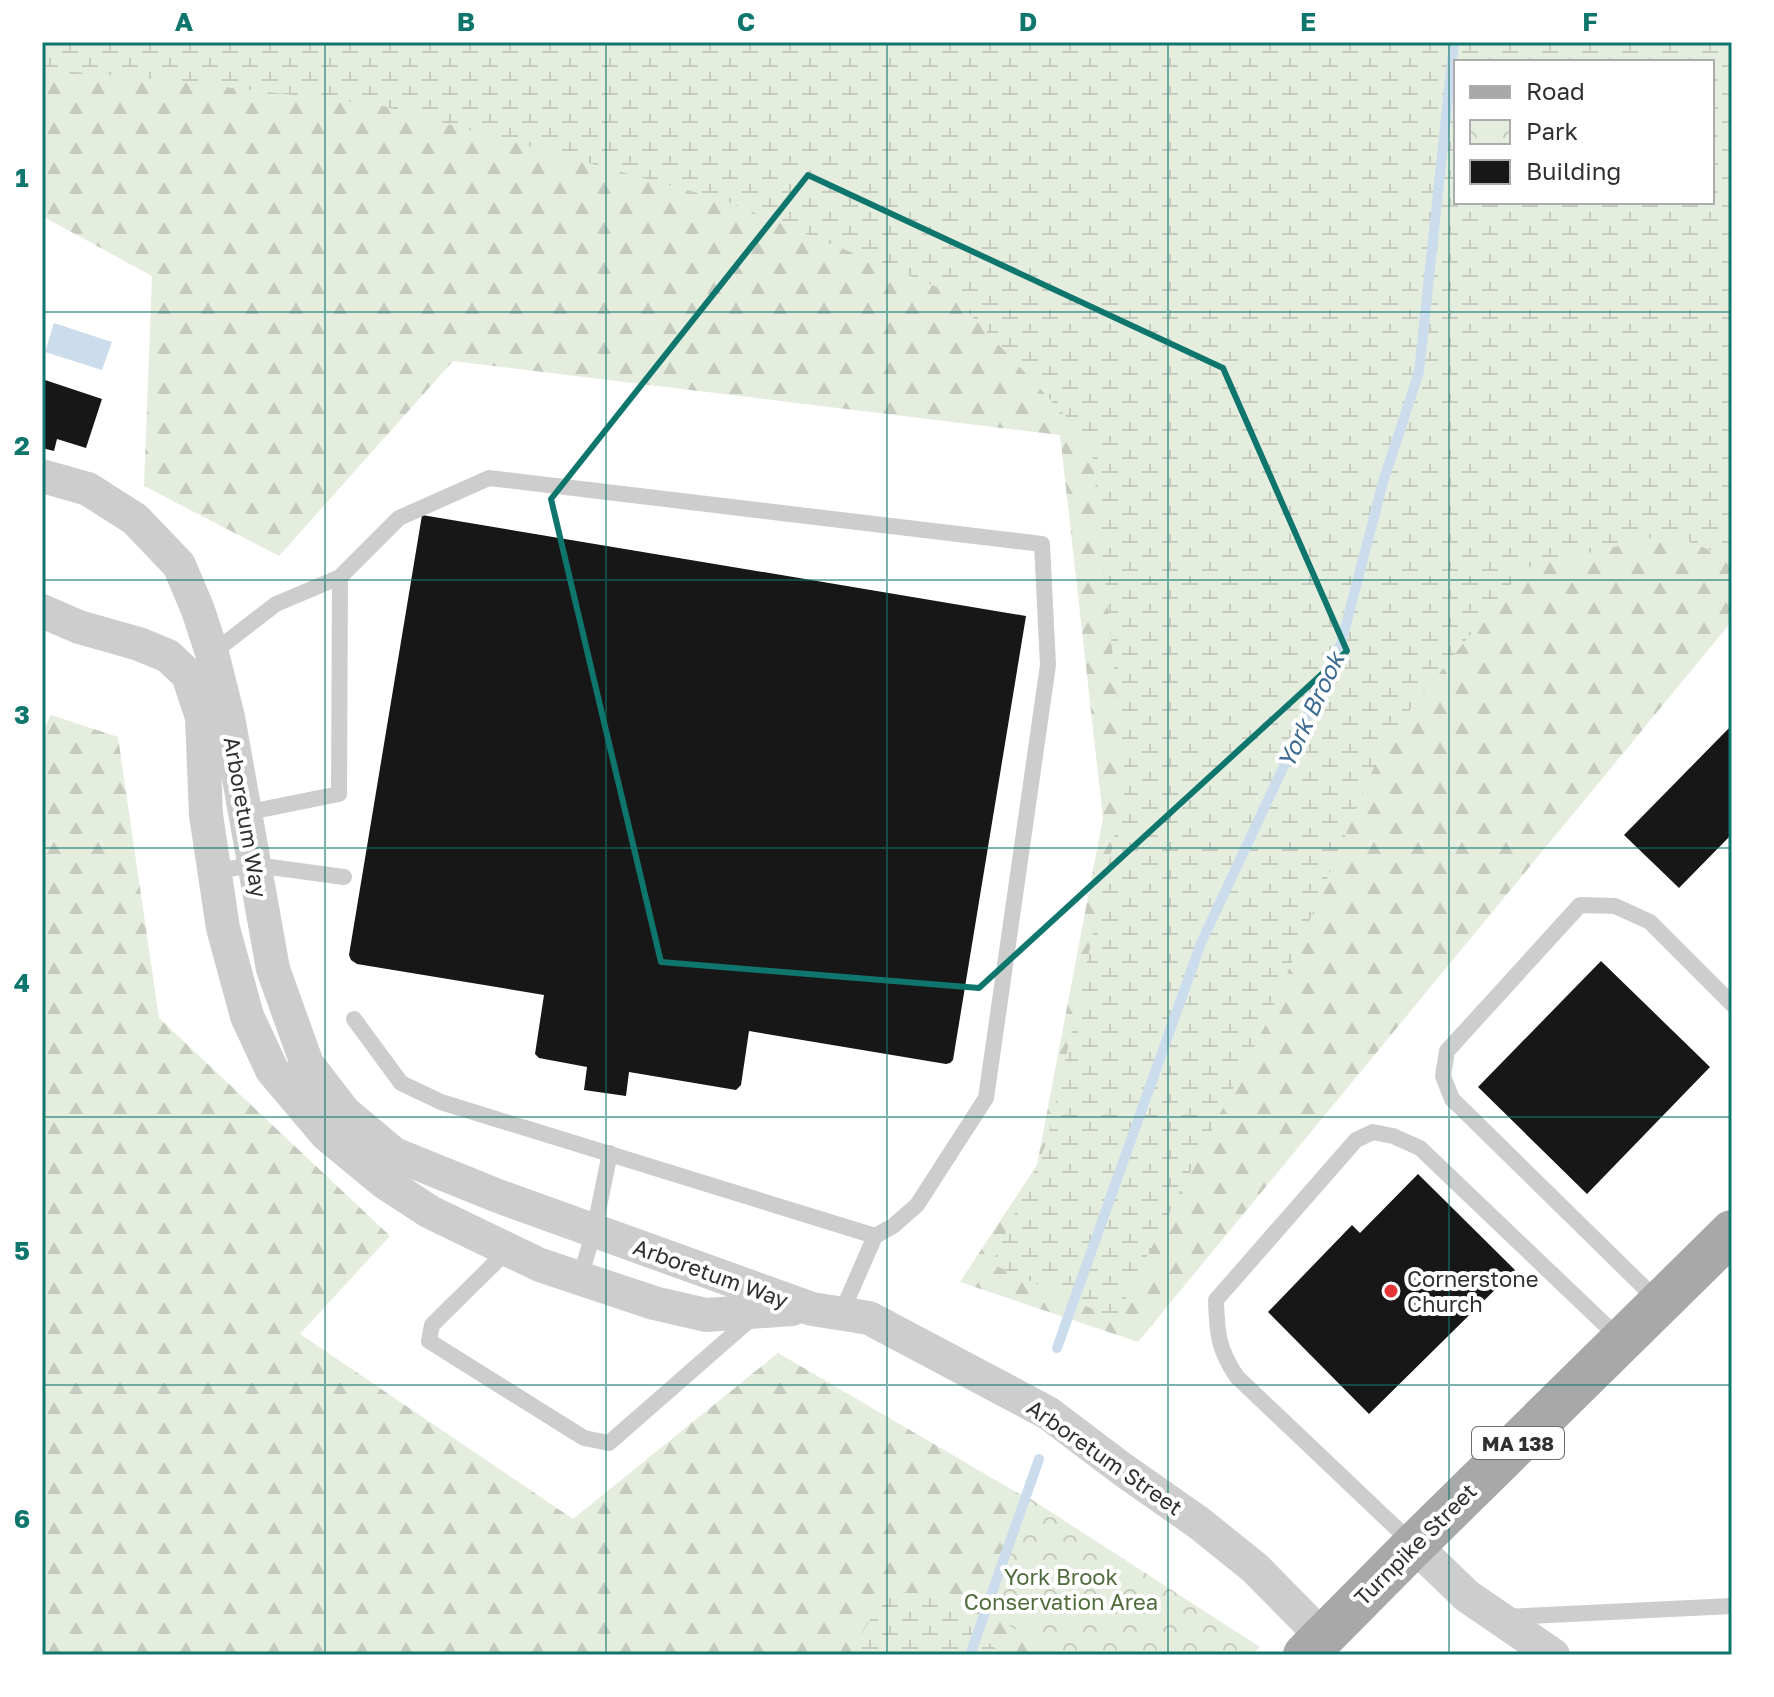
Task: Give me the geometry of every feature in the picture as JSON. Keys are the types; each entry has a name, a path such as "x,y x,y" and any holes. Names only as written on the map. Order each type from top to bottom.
{"main road":[{"name":"Turnpike Street","path":"1314,1646 1732,1232"}],"street":[{"name":"Arboretum Way","path":"42,476 88,489 135,519 179,565 198,610 206,815 223,928 247,1016 272,1070 327,1135 384,1182 430,1212 540,1265 654,1303 706,1315 760,1310 827,1311"},
{"path":"42,611 79,627 200,664"},
{"name":"Arboretum Way","path":"200,664 228,717 273,969 307,1064 344,1112 394,1154 594,1231 827,1311"},
{"name":"Arboretum Street","path":"827,1311 869,1318 1048,1413 1199,1523 1255,1568 1314,1646"},
{"path":"1414,1545 1467,1596 1553,1655"}],"lane":[{"path":"200,664 276,604 340,577 399,518 489,478 1042,544 1048,665 986,1098 917,1205 893,1226 875,1236 827,1311"},
{"path":"245,813 339,794 340,577"},
{"path":"214,871 255,865 344,877"},
{"path":"1660,1303 1452,1099 1443,1076 1447,1051 1580,905 1615,906 1650,922 1732,1004"},
{"path":"354,1019 401,1083 441,1102 875,1236"},
{"path":"1414,1545 1237,1377 1224,1359 1217,1329 1216,1300 1356,1140 1373,1132 1393,1136 1420,1148 1621,1341"},
{"path":"580,1278 594,1231 610,1153"},
{"path":"508,1250 432,1325 429,1341 584,1438 609,1443 760,1310"},
{"path":"1496,1617 1732,1606"}],"highlighted area":[{"path":"808,175 1223,368 1347,651 979,988 661,962 551,499"}],"green space":[{"path":"42,42 1732,42 1732,621 1138,1342 960,1282 1037,1165 1103,818 1060,435 453,361 279,556 144,486 152,276 42,216"},
{"path":"42,42 1732,42 1732,559 1670,534 1524,568 1385,741 1266,1024 1115,1319 992,1264 1047,1142 1126,785 1091,443 949,292 723,200 379,105 42,69"},
{"path":"51,715 118,737 159,1018 390,1236 300,1334 573,1519 778,1353 1057,1516 1251,1655 42,1655 42,733"},
{"name":"York Brook Conservation Area","path":"1023,1494 1260,1647 1252,1655 1054,1655 992,1614"},
{"path":"930,1592 1003,1655 849,1655 886,1593"}],"water":[{"path":"54,323 112,342 102,370 45,352"}],"building":[{"path":"42,379 102,399 86,448 57,439 54,451 42,448"},
{"path":"422,515 1026,616 953,1060 950,1063 749,1031 741,1085 736,1090 629,1072 626,1096 584,1090 587,1067 539,1058 535,1054 544,995 357,964 351,960 349,955"},
{"path":"1732,725 1732,834 1679,888 1624,835"},
{"path":"1601,961 1710,1067 1587,1194 1478,1087"},
{"name":"Cornerstone Church","path":"1418,1174 1515,1270 1369,1414 1268,1312 1352,1225 1360,1233"}],"waterway":[{"name":"York Brook","path":"1057,1348 1201,943 1341,644 1383,482 1419,372 1454,42"},
{"name":"York Brook","path":"970,1655 1039,1459"}],"place":[{"name":"Cornerstone Church","path":"1391,1291"}]}
